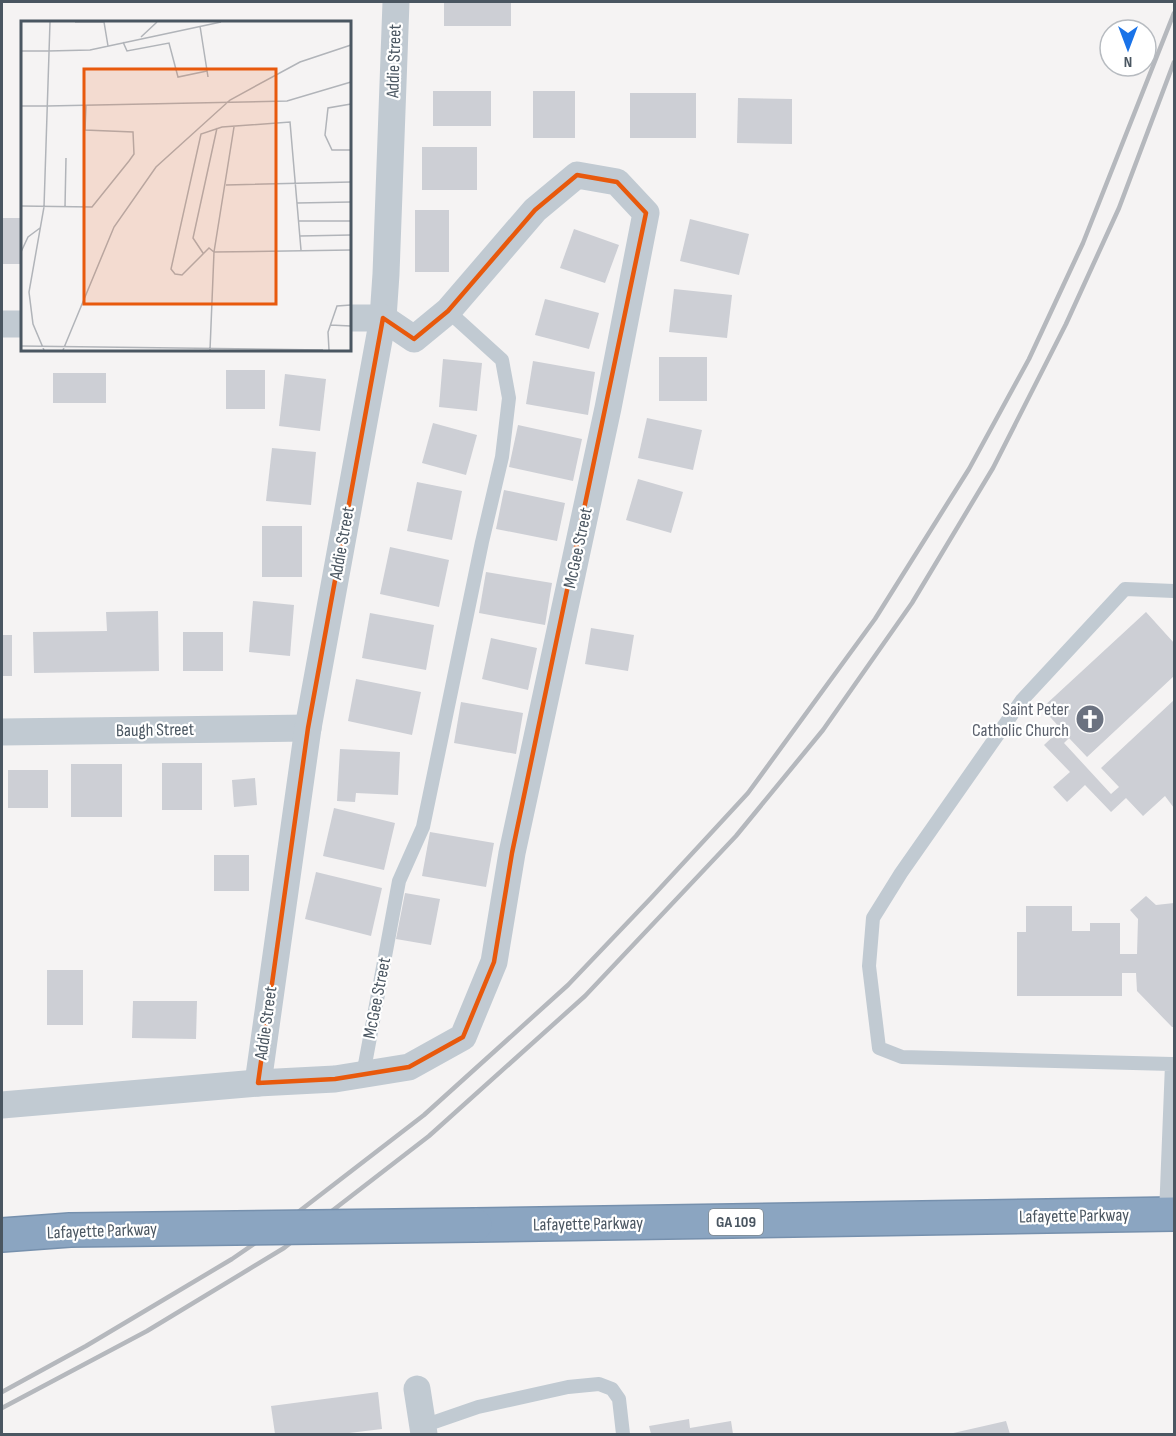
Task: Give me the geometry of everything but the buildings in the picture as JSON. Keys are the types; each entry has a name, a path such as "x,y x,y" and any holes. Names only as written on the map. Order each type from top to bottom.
{"highway":[{"name":"Lafayette Parkway","path":"2,1235 70,1230 476,1226 1170,1214"}],"street":[{"name":"Addie Street","path":"258,1083 308,728 383,318 396,2"},
{"name":"McGee Street","path":"2,1106 363,1075 410,1067 463,1037 494,962 512,853 608,408 646,213 617,182 577,175 535,210 448,311 414,339 383,318"},
{"path":"351,318 383,318"},
{"path":"2,324 21,324"},
{"name":"Baugh Street","path":"2,732 308,728"},
{"path":"417,1389 424,1430"}],"lane":[{"name":"McGee Street","path":"363,1075 399,881 423,827 482,542 502,457 509,398 502,360 448,311"},
{"path":"1170,1214 1172,1064 902,1058 879,1048 869,966 873,918 901,873 1022,700 1125,589 1174,591"},
{"path":"424,1430 478,1407 568,1387 599,1384 612,1389 618,1399 623,1434"}],"highlighted area":[{"path":"577,175 617,182 646,213 512,853 494,962 463,1037 409,1067 335,1079 258,1083 308,728 383,318 414,339 448,311 535,210"}],"railway":[{"path":"2,1392 86,1346 232,1259 280,1226 424,1115 568,985 748,793 875,619 969,469 1029,359 1083,243 1174,13"},
{"path":"2,1408 147,1331 284,1248 429,1136 585,996 736,836 823,730 912,603 993,468 1066,324 1119,208 1174,62"}],"place":[{"name":"Saint Peter Catholic Church","path":"1090,719"}]}
